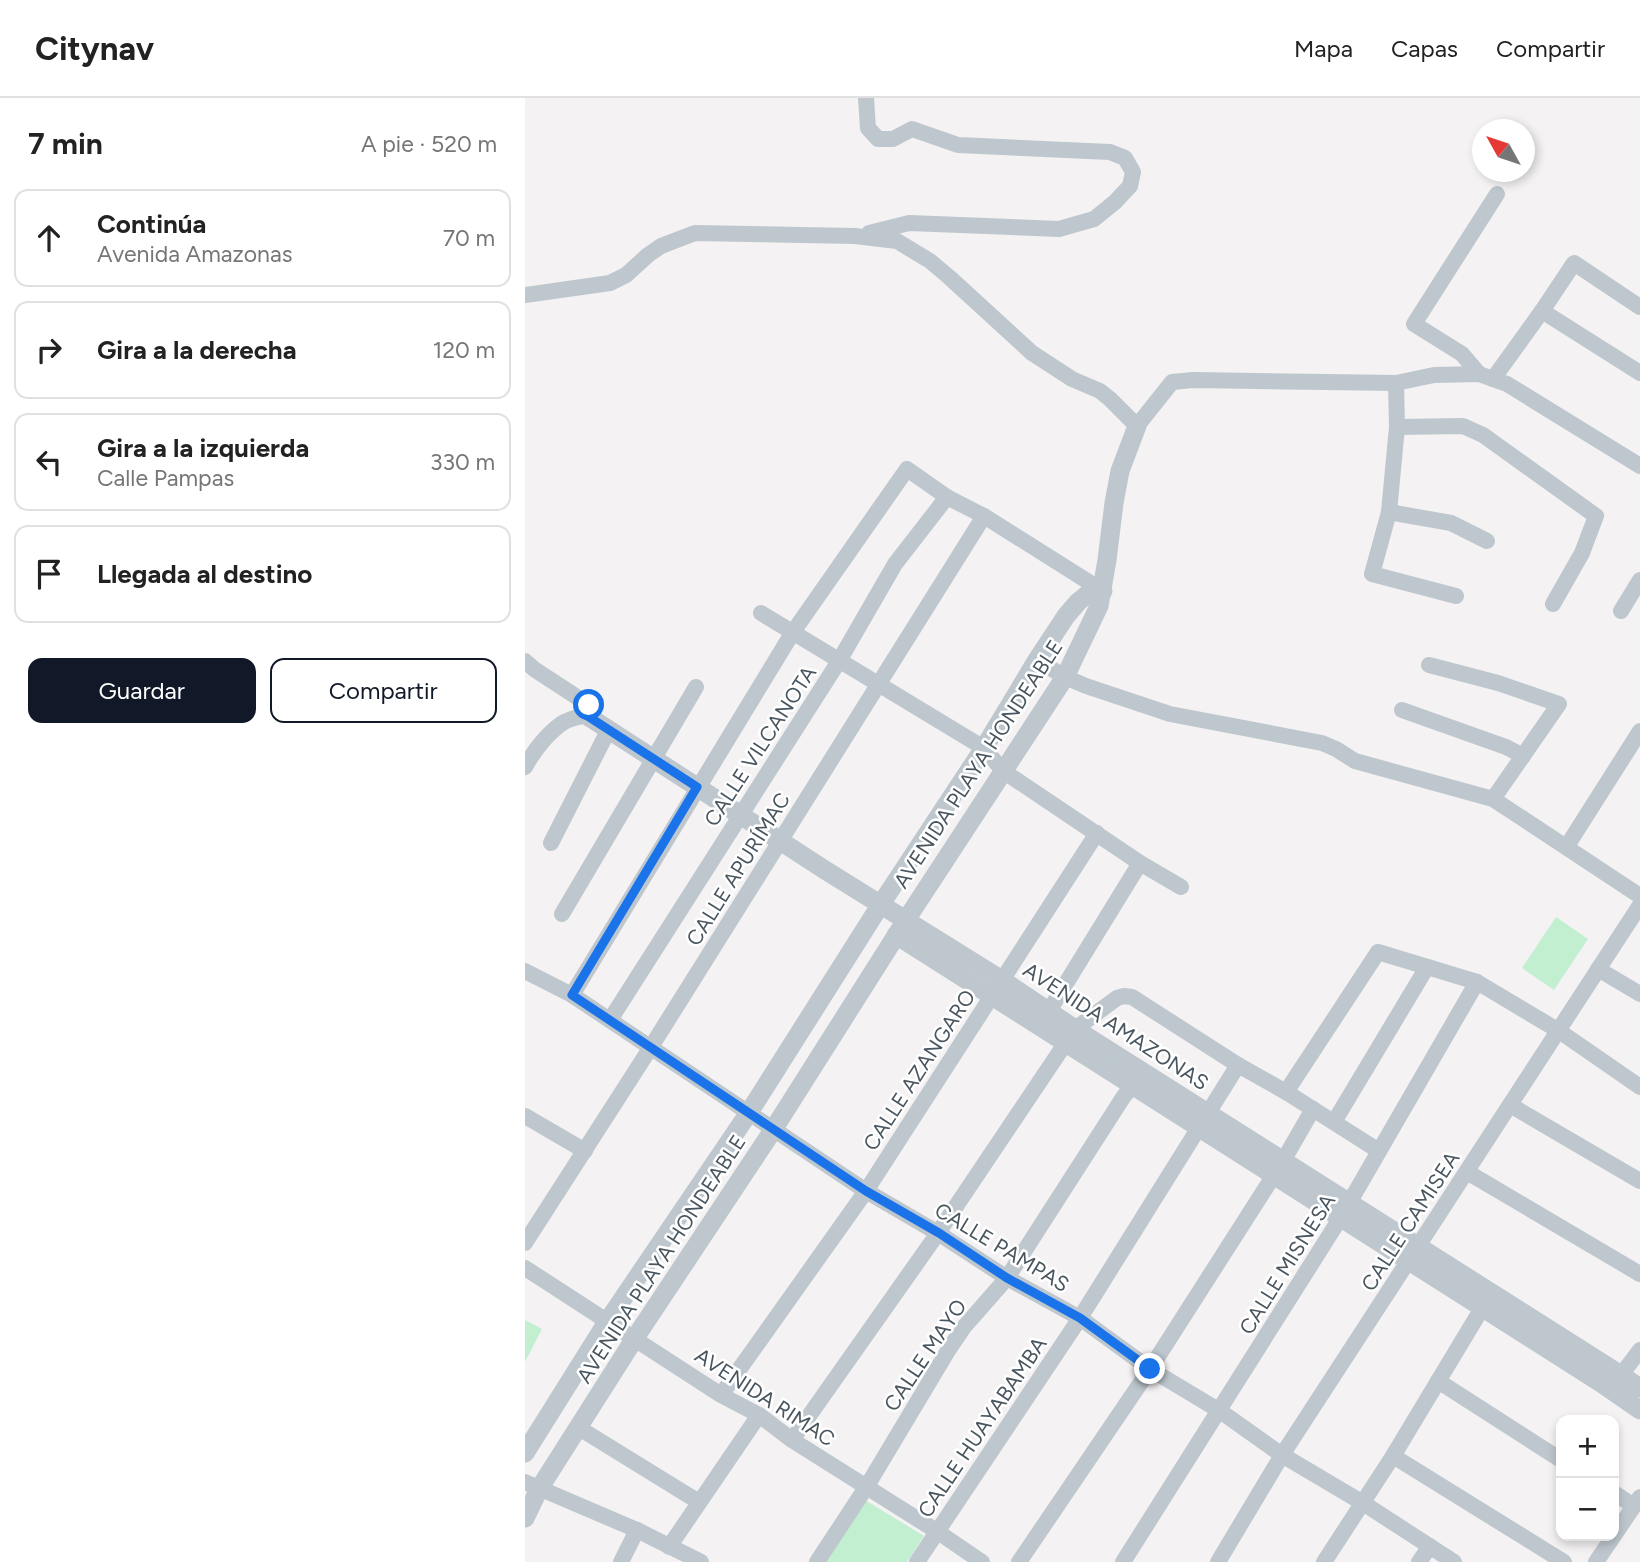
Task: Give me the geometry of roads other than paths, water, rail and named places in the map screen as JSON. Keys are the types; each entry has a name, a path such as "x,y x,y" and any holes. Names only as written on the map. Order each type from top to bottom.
{"street":[{"path":"855,236 909,223 1059,229 1094,219 1130,186 1133,172 1125,158 1110,152 958,145 912,129 893,139 878,139 868,128 866,98"},
{"path":"1486,377 1462,354 1414,324 1497,194"},
{"path":"525,295 610,283 626,275 661,246 695,233 855,236 897,241 929,261 1032,353 1072,379 1100,391 1137,426"},
{"path":"1486,377 1542,311 1574,262 1640,307"},
{"path":"1542,311 1640,373"},
{"path":"572,995 793,632 907,468 947,496 984,516 1103,591 1120,471 1137,426 1172,382 1397,383 1434,375 1486,377 1507,384 1640,466"},
{"path":"1397,383 1397,427 1389,512 1372,573 1456,596"},
{"path":"1397,427 1462,426 1483,435 1597,516 1582,552 1553,604"},
{"name":"CALLE VILCANOTA","path":"610,1020 839,661 895,564 947,496"},
{"path":"1389,512 1451,523 1487,541"},
{"name":"CALLE APURÍMAC","path":"525,1243 984,516"},
{"path":"1621,611 1640,580"},
{"name":"AVENIDA PLAYA HONDEABLE","path":"525,1452 607,1322 748,1114 1066,616 1077,602 1089,593 1103,591 1092,624 1065,677 579,1427 532,1485 525,1518"},
{"path":"761,613 984,748 1003,771 1140,863 1181,887"},
{"path":"1037,660 1086,686 1170,713 1322,743 1355,761 1493,799 1640,896"},
{"path":"525,661 589,705 591,711 561,724 545,739 525,767"},
{"path":"1429,665 1498,682 1559,704 1493,799"},
{"path":"562,914 695,687"},
{"path":"1402,710 1506,747 1523,756"},
{"name":"AVENIDA AMAZONAS","path":"586,715 881,904 901,927 1070,1036 1486,1300 1621,1374 1640,1388"},
{"path":"551,843 609,729"},
{"path":"1567,846 1640,732"},
{"name":"CALLE AZANGARO","path":"721,1395 866,1191 1097,833"},
{"path":"1049,1011 1140,863"},
{"name":"CALLE CAMISEA","path":"1218,1562 1282,1455 1640,905"},
{"path":"1286,1092 1378,952 1477,982 1559,1031 1640,1087"},
{"path":"1333,1122 1427,967"},
{"path":"1598,969 1640,993"},
{"name":"CALLE PAMPAS","path":"525,971 572,995 866,1191 939,1233 1007,1278 1080,1318 1150,1369 1454,1562"},
{"name":"CALLE MISNESA","path":"1123,1562 1345,1210 1477,982"},
{"name":"AVENIDA AMAZONAS","path":"997,988 1049,1011 1070,1036"},
{"path":"792,1440 939,1233 1070,1036 1117,998 1132,997 1380,1151"},
{"name":"CALLE HUAYABAMBA","path":"917,1562 1080,1318 1238,1065"},
{"name":"CALLE MAYO","path":"817,1562 964,1327 1007,1278 1124,1096 1138,1079"},
{"path":"1510,1105 1640,1181"},
{"path":"1019,1562 1150,1369 1279,1168 1313,1109"},
{"path":"525,1116 585,1151"},
{"path":"1467,1172 1640,1275"},
{"name":"AVENIDA RIMAC","path":"525,1268 721,1395 759,1415 792,1440 982,1562"},
{"path":"1324,1562 1393,1456 1486,1300"},
{"name":"AVENIDA AMAZONAS","path":"1486,1300 1640,1410"},
{"path":"1601,1383 1621,1374 1640,1350"},
{"path":"1438,1381 1556,1457"},
{"path":"669,1546 759,1415"},
{"path":"579,1427 699,1502"},
{"path":"1393,1456 1564,1562"},
{"path":"532,1485 636,1530 701,1562"},
{"path":"1596,1562 1637,1502 1619,1495"},
{"path":"621,1562 636,1530"},
{"path":"1419,1562 1430,1546"}]}
